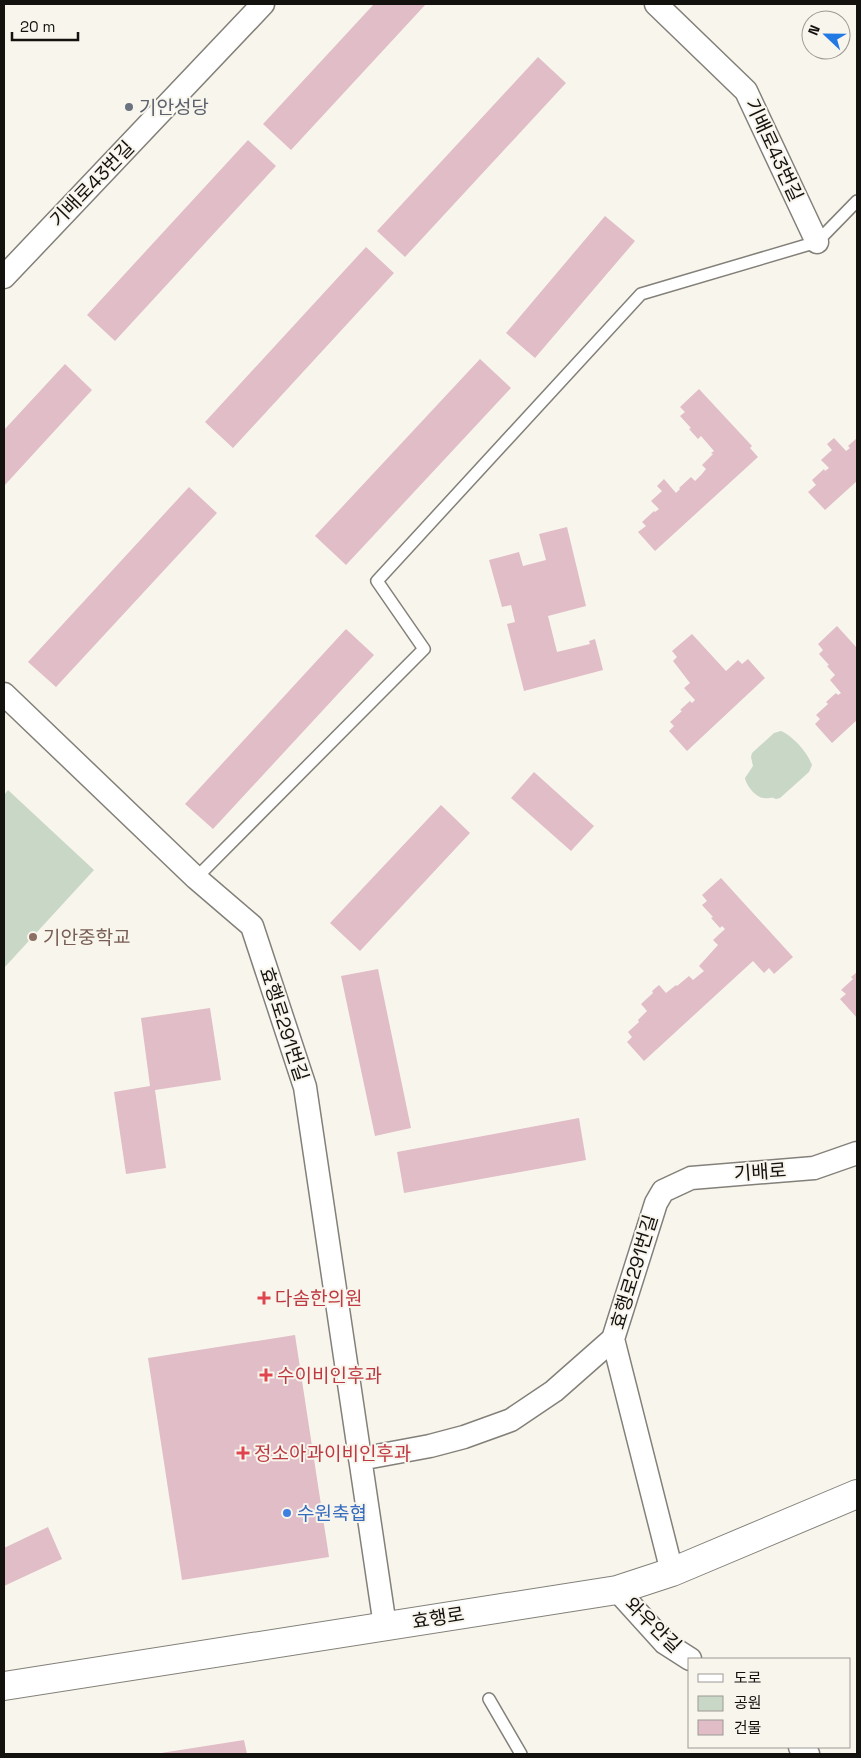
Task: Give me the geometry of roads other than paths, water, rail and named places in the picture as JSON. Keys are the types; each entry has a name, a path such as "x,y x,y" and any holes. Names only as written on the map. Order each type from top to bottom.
{"main road":[{"name":"효행로","path":"4,1686 618,1590 672,1572 857,1494"}],"street":[{"name":"기배로43번길","path":"4,277 263,4"},
{"name":"기배로43번길","path":"656,4 746,91 818,242"},
{"name":"효행로291번길","path":"4,694 196,878 252,926 305,1087 385,1626"},
{"name":"기배로","path":"663,1191 691,1178 814,1168 857,1152"},
{"name":"효행로291번길","path":"360,1459 430,1446 464,1437 511,1420 554,1391 614,1339 656,1203 663,1191"},
{"path":"614,1339 672,1572"},
{"name":"와우안길","path":"618,1590 665,1642 689,1658"}],"lane":[{"path":"196,878 424,649 377,580 641,294 818,242 857,201"},
{"path":"489,1699 521,1754"}],"place":[{"name":"기안성당","path":"129,107"},
{"name":"기안중학교","path":"33,937"},
{"name":"다솜한의원","path":"264,1298"},
{"name":"수이비인후과","path":"266,1375"},
{"name":"정소아과이비인후과","path":"243,1453"},
{"name":"수원축협","path":"287,1513"}]}
